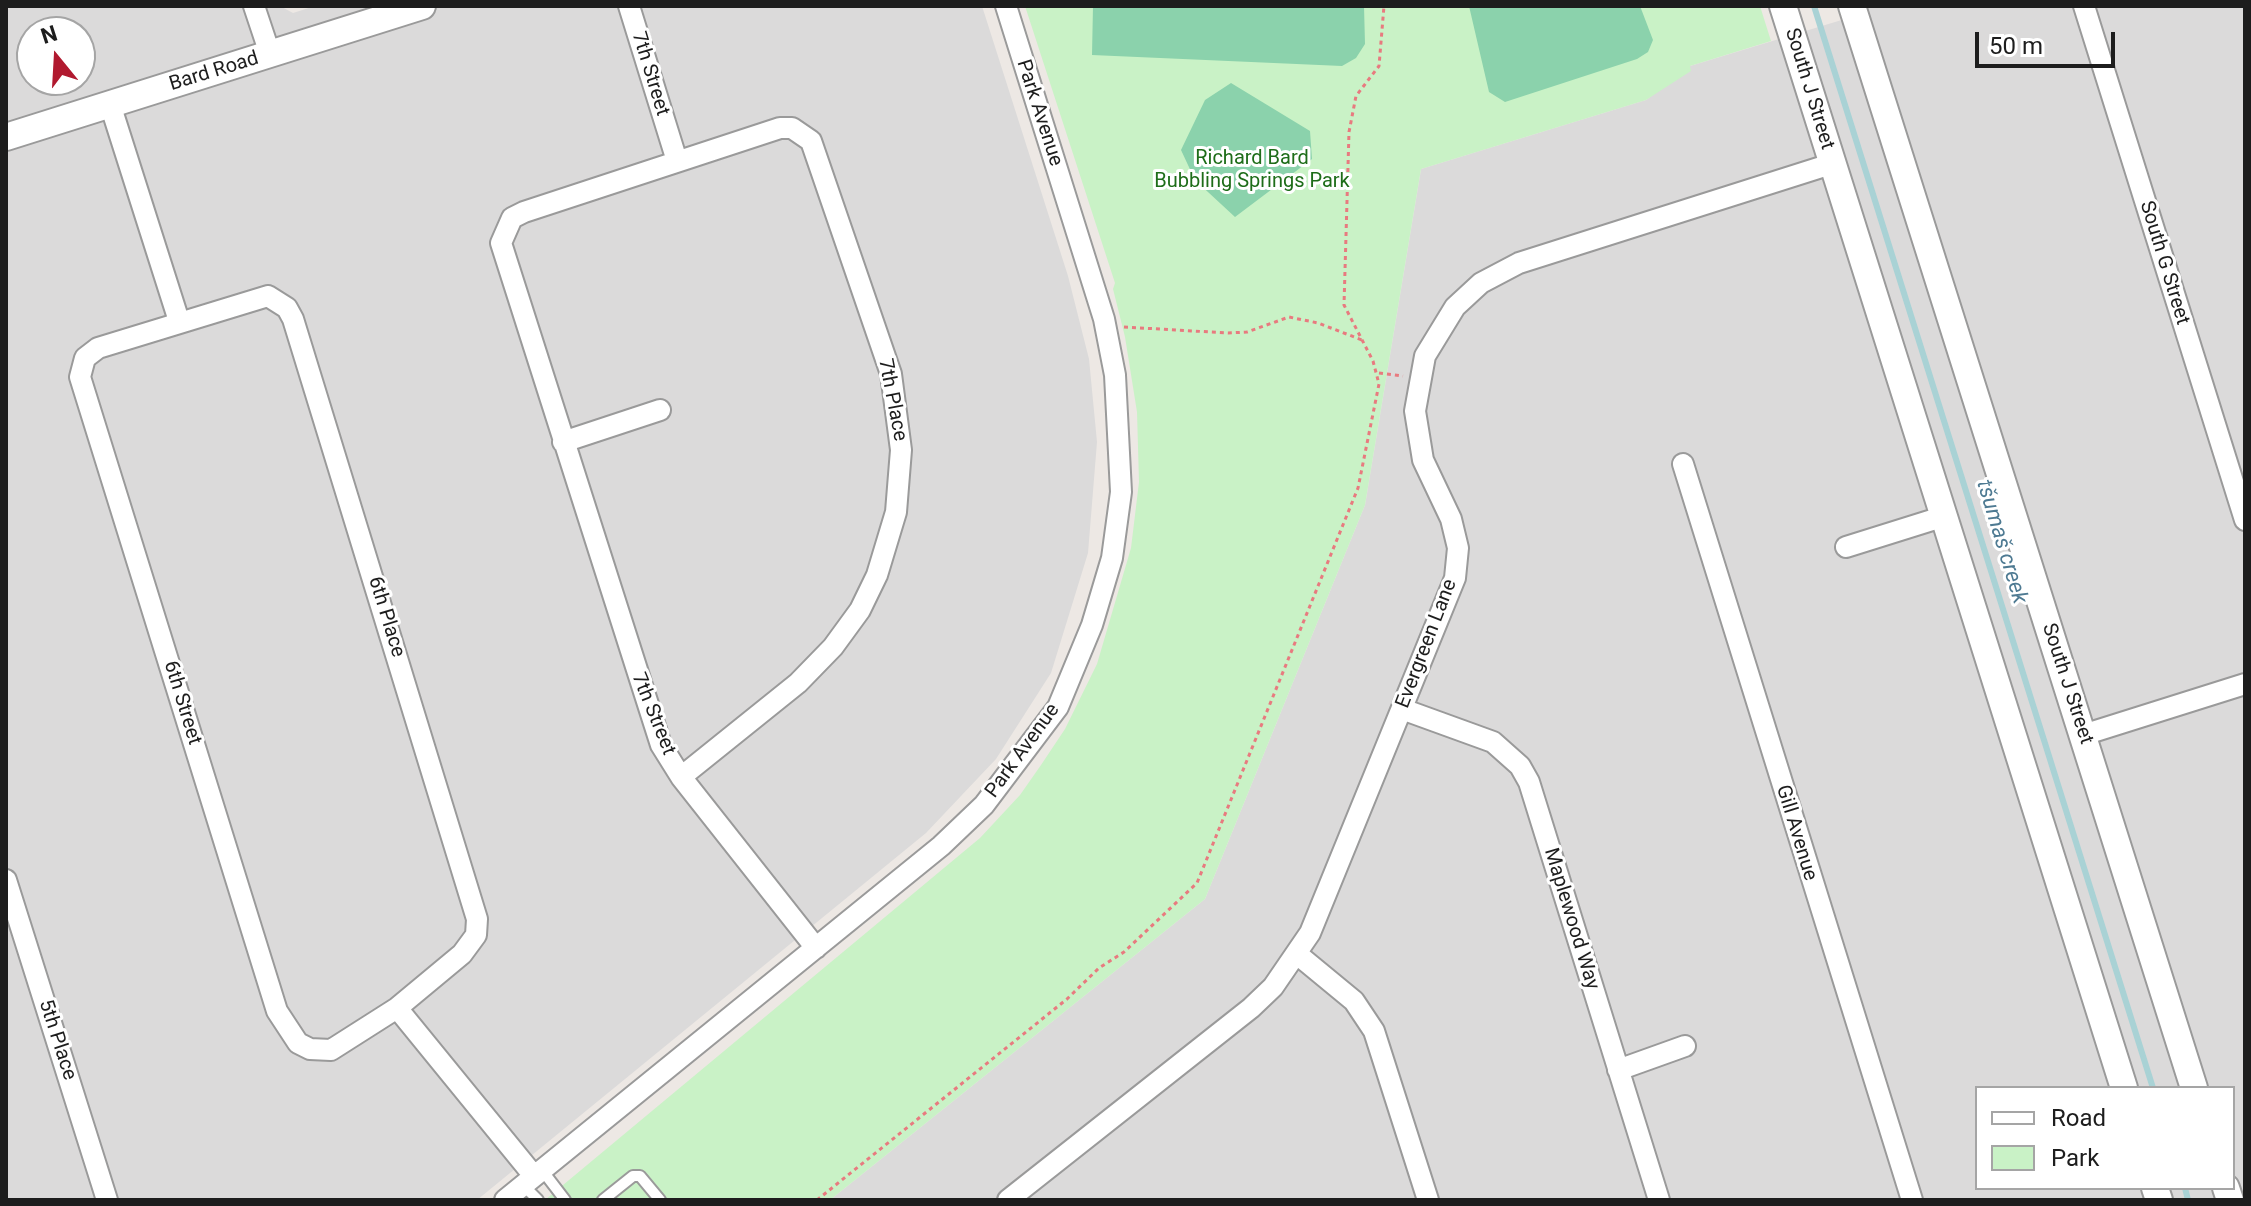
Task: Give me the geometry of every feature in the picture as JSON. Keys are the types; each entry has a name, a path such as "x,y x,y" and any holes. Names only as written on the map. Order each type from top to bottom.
{"street":[{"path":"254,6 270,54"},
{"name":"Bard Road","path":"6,137 422,6"},
{"name":"7th Street","path":"629,6 677,161 524,212 512,218 504,229 501,243 661,745 681,777 816,948"},
{"name":"Park Avenue","path":"505,1200 534,1183 941,846 984,805 1058,707 1092,625 1112,558 1121,492 1121,440 1108,331 1006,6"},
{"name":"South J Street","path":"1783,6 2123,1086"},
{"name":"South J Street","path":"1852,6 2193,1086"},
{"name":"South G Street","path":"2084,6 2245,520"},
{"path":"110,104 179,321"},
{"name":"7th Place","path":"677,161 780,128 803,132 811,141 891,374 901,450 896,512 887,549 860,610 833,647 798,683 681,777"},
{"name":"Evergreen Lane","path":"1008,1200 1251,1008 1273,987 1310,933 1455,578 1458,548 1451,519 1417,439 1418,378 1434,336 1455,307 1481,283 1519,263 1831,164"},
{"name":"6th Place","path":"179,321 268,296 287,308 298,334 477,919 470,946 397,1008"},
{"name":"6th Street","path":"179,321 98,348 85,358 80,377 277,1011 298,1043 310,1049 331,1050 397,1008"},
{"path":"563,442 660,410"},
{"name":"Gill Avenue","path":"1683,464 1912,1200"},
{"path":"1846,547 1945,516"},
{"path":"2083,735 2245,684"},
{"name":"Maplewood Way","path":"1402,709 1493,742 1508,753 1525,774 1659,1200"},
{"name":"5th Place","path":"6,880 107,1200"},
{"path":"1297,954 1354,1001 1374,1031 1428,1200"},
{"path":"397,1008 534,1183"},
{"path":"1618,1070 1685,1046"}],"lane":[{"path":"603,1200 633,1176 640,1176 660,1200"},
{"path":"534,1183 565,1200"}],"path":[{"path":"817,1200 1067,999 1099,968 1124,952 1197,883 1353,508 1379,384 1362,340 1346,313 1343,298 1349,132 1356,96 1379,66 1384,6"},
{"path":"1108,331 1124,327 1247,332 1289,317 1318,323 1362,340"},
{"path":"1377,373 1418,378"}],"shaded area":[{"path":"6,6 280,6 293,13 315,6 982,6 1068,276 1089,359 1097,442 1088,553 1051,673 996,759 926,833 477,1200 6,1200"},
{"path":"1867,6 2245,6 2245,1200 830,1200 1205,899 1365,505 1421,169 1646,100 1690,66 1868,12"}],"green space":[{"name":"Richard Bard Bubbling Springs Park","path":"1025,6 1760,6 1771,41 1690,66 1691,71 1646,100 1421,169 1365,505 1205,899 830,1200 545,1200 980,838 1020,795 1041,765 1065,729 1097,664 1131,548 1139,482 1137,412 1125,337 1113,289 1115,283"},
{"path":"1093,6 1364,6 1365,44 1356,58 1342,66 1092,55"},
{"path":"1469,6 1640,6 1653,40 1648,52 1637,59 1505,102 1489,92"},
{"path":"1231,83 1310,131 1312,159 1235,217 1195,180 1181,150 1205,100"}],"waterway":[{"name":"tšumaš creek","path":"1814,6 2152,1086"},
{"name":"tšumaš creek","path":"2186,1190 2188,1200"}]}
